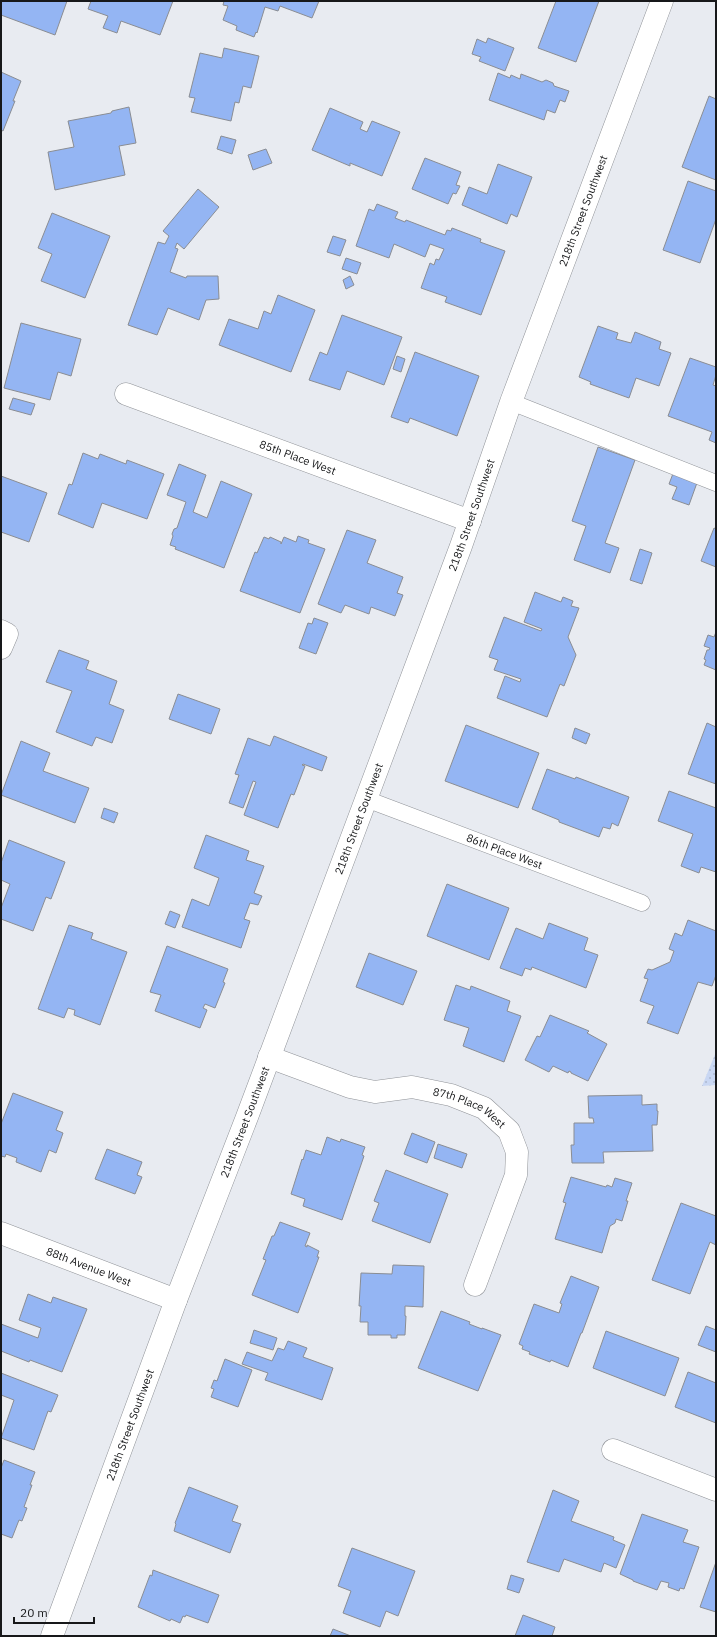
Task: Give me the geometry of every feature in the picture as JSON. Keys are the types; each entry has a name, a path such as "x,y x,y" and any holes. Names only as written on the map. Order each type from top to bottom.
{"street":[{"name":"218th Street Southwest","path":"52,1636 176,1300 269,1057 470,521 511,402 662,1"},
{"name":"85th Place West","path":"126,394 470,521"},
{"name":"87th Place West","path":"269,1057 350,1087 375,1092 412,1087 452,1095 484,1108 510,1131 517,1152 516,1175 475,1285"},
{"name":"88th Avenue West","path":"1,1233 176,1300"},
{"path":"613,1450 716,1490"}],"lane":[{"path":"511,402 716,483"},
{"name":"86th Place West","path":"366,799 642,903"}],"shaded area":[{"path":"716,1052 716,1085 702,1086"}],"building":[{"path":"1,1 67,1 55,35 1,15"},
{"path":"91,1 173,1 160,35 121,21 117,33 103,28 108,16 88,9"},
{"path":"224,1 319,1 312,18 280,6 278,11 265,7 257,33 256,32 254,37 236,30 237,26 223,20 228,6 223,5"},
{"path":"556,1 599,1 576,62 538,48"},
{"path":"488,38 514,48 505,71 479,61 481,57 472,54 477,39 486,43"},
{"path":"224,48 259,56 251,88 243,86 239,103 235,102 231,121 191,112 195,98 189,97 200,53 222,58"},
{"path":"1,72 21,81 3,131 1,130"},
{"path":"498,73 510,78 511,75 520,79 521,74 542,82 546,80 553,83 554,86 569,91 565,102 560,100 555,113 547,110 544,120 489,100"},
{"path":"709,96 716,99 716,180 682,167"},
{"path":"129,107 136,143 119,146 125,175 55,190 48,152 74,147 68,121 111,113 112,111"},
{"path":"330,108 363,122 360,129 367,132 372,121 400,132 382,176 350,163 350,166 312,150"},
{"path":"221,136 236,140 232,154 217,149"},
{"path":"266,149 272,163 253,170 248,155"},
{"path":"425,158 461,172 456,185 460,186 456,194 453,193 448,204 412,189"},
{"path":"498,164 532,177 517,217 511,214 507,224 462,205 469,187 487,194"},
{"path":"688,181 716,191 716,219 700,263 663,250"},
{"path":"198,189 219,207 184,249 177,243 175,248 178,249 170,272 186,278 187,276 218,276 219,299 206,300 199,320 168,308 157,335 128,325 158,242 165,244 169,236 163,231"},
{"path":"377,204 398,212 395,218 405,222 406,220 445,235 447,230 451,231 452,228 481,239 480,242 505,251 481,315 445,302 447,297 421,288 430,263 434,265 436,259 439,260 444,249 430,244 425,257 394,244 389,258 356,246 369,209 374,211"},
{"path":"52,213 110,236 85,298 41,281 52,254 38,248"},
{"path":"333,236 346,240 340,256 327,252"},
{"path":"346,258 361,263 357,274 342,269"},
{"path":"350,276 354,285 346,289 343,280"},
{"path":"278,295 315,310 291,372 219,345 229,319 258,329 264,311 271,314"},
{"path":"342,315 402,337 384,385 347,371 340,390 309,380 320,352 327,355"},
{"path":"21,323 81,339 71,376 58,372 50,400 4,388"},
{"path":"598,326 618,333 616,339 631,343 635,332 661,342 659,349 671,353 659,386 636,378 629,398 590,384 591,382 579,377"},
{"path":"415,352 479,376 457,436 410,418 408,423 391,417"},
{"path":"397,356 405,359 401,372 393,369"},
{"path":"690,358 716,367 716,375 713,385 716,386 716,443 709,440 712,432 668,416"},
{"path":"13,398 35,404 31,415 9,409"},
{"path":"598,447 635,460 605,543 619,548 610,573 574,560 586,526 572,521"},
{"path":"83,453 98,459 100,454 126,464 127,460 164,474 147,519 102,503 93,528 58,514 69,484 72,485"},
{"path":"179,464 206,475 193,512 207,518 221,481 252,494 224,568 175,549 176,547 170,545 173,536 172,534 174,529 177,528 186,502 167,495"},
{"path":"674,471 698,480 689,505 672,499 677,487 669,484"},
{"path":"1,476 47,493 29,542 1,532"},
{"path":"714,528 716,529 716,567 701,561"},
{"path":"347,530 376,540 367,563 403,577 397,593 403,595 395,616 371,607 369,614 345,605 341,613 318,604"},
{"path":"298,536 309,540 308,543 325,549 300,613 240,591 255,552 257,553 264,537 269,539 270,537 281,542 281,544 284,537 296,542"},
{"path":"640,549 652,553 642,584 630,580"},
{"path":"535,592 561,602 563,597 573,601 571,606 579,608 568,637 576,655 564,686 560,684 547,717 497,698 505,676 520,682 521,679 494,670 498,660 489,657 504,617 541,631 542,629 524,622"},
{"path":"314,618 328,623 316,654 299,648 308,623 312,624"},
{"path":"716,632 716,670 704,665 707,650 710,648 704,646 708,635 714,637"},
{"path":"59,650 89,661 86,669 117,681 109,704 124,710 112,743 96,737 92,746 56,732 72,691 46,682"},
{"path":"178,694 220,709 211,734 169,719"},
{"path":"707,723 716,727 716,784 688,774"},
{"path":"466,725 539,753 518,808 445,781"},
{"path":"575,728 590,734 586,744 572,738"},
{"path":"274,736 327,757 322,771 303,764 302,765 305,766 294,795 291,794 278,828 244,815 256,782 253,781 243,808 229,803 239,775 235,774 248,738 270,746"},
{"path":"21,741 50,753 43,771 89,788 75,823 1,795"},
{"path":"547,769 575,779 576,777 629,797 618,826 612,823 610,829 603,827 599,837 559,822 559,820 532,809"},
{"path":"669,791 716,808 716,872 701,867 699,873 681,866 693,834 658,821"},
{"path":"104,808 118,813 114,823 101,818"},
{"path":"206,835 249,851 246,860 264,866 254,893 262,896 258,905 250,903 244,919 250,921 241,948 182,927 192,899 209,906 219,878 194,868"},
{"path":"9,840 65,862 51,899 46,897 33,931 1,919 1,908 10,884 1,880 1,863"},
{"path":"447,884 509,908 489,960 427,936"},
{"path":"170,911 180,915 175,928 165,924"},
{"path":"688,920 716,931 716,975 712,986 698,982 678,1034 647,1023 654,1006 640,1001 648,979 644,978 648,969 652,970 670,962 674,951 669,949 675,933 682,936"},
{"path":"549,923 588,938 584,950 598,955 586,988 532,967 531,970 525,968 522,976 500,968 516,928 543,939"},
{"path":"69,925 93,933 91,939 127,952 100,1025 74,1015 75,1010 68,1008 64,1018 38,1009"},
{"path":"167,946 228,969 223,982 225,983 215,1008 205,1004 203,1008 207,1010 200,1028 155,1011 161,995 150,992"},
{"path":"369,953 417,971 403,1005 356,987"},
{"path":"456,985 470,990 471,986 510,1001 507,1011 521,1016 504,1062 463,1046 469,1028 444,1020"},
{"path":"550,1015 589,1031 587,1033 607,1044 588,1081 569,1071 568,1073 553,1066 549,1072 525,1060 537,1036 540,1037"},
{"path":"13,1093 63,1112 56,1130 63,1133 56,1153 49,1150 41,1172 16,1162 17,1158 6,1154 5,1157 1,1156 1,1124"},
{"path":"642,1095 642,1105 657,1104 657,1125 652,1125 653,1151 603,1152 604,1163 572,1163 571,1145 574,1145 574,1123 594,1123 593,1118 589,1118 588,1096"},
{"path":"412,1133 435,1142 427,1163 404,1154"},
{"path":"327,1137 340,1142 341,1139 365,1147 362,1155 364,1156 342,1220 303,1206 305,1199 291,1194 306,1150 321,1155"},
{"path":"438,1144 467,1154 462,1168 434,1158"},
{"path":"107,1149 142,1162 137,1175 142,1177 135,1194 95,1179"},
{"path":"386,1170 448,1194 430,1243 372,1221 379,1203 374,1201"},
{"path":"571,1177 606,1187 607,1185 612,1187 615,1178 632,1183 626,1201 628,1201 622,1221 616,1219 615,1223 610,1226 602,1253 555,1239 566,1203 563,1202"},
{"path":"681,1203 716,1216 716,1245 710,1242 690,1294 652,1280"},
{"path":"280,1222 310,1233 305,1246 307,1247 307,1245 319,1251 317,1257 319,1257 298,1313 252,1295 266,1260 263,1259 272,1236 274,1236"},
{"path":"393,1265 424,1266 423,1307 405,1306 405,1335 397,1335 397,1338 391,1338 391,1335 368,1335 368,1322 360,1322 361,1306 359,1306 361,1273 392,1274"},
{"path":"571,1276 599,1287 568,1367 551,1360 550,1362 529,1354 530,1352 522,1349 523,1346 519,1344 534,1304 559,1313 562,1304 560,1303"},
{"path":"28,1294 51,1303 53,1297 87,1309 62,1372 30,1360 29,1362 1,1351 1,1324 38,1338 41,1328 19,1320"},
{"path":"441,1311 470,1322 469,1324 501,1335 478,1391 418,1368"},
{"path":"706,1326 716,1330 716,1352 698,1345"},
{"path":"254,1330 277,1338 273,1350 250,1343"},
{"path":"606,1331 679,1358 665,1396 593,1368"},
{"path":"288,1341 307,1348 303,1357 333,1368 322,1400 265,1380 268,1373 242,1364 247,1352 272,1361 278,1348 284,1350"},
{"path":"225,1359 252,1370 238,1407 211,1397 214,1389 211,1388 214,1380 217,1381"},
{"path":"688,1372 716,1383 716,1423 675,1407"},
{"path":"1,1373 58,1395 51,1412 48,1411 34,1450 1,1438 14,1400 1,1395"},
{"path":"4,1460 35,1472 24,1507 27,1508 22,1521 19,1520 12,1538 1,1534 1,1468"},
{"path":"189,1487 238,1506 232,1521 241,1524 230,1553 174,1531 175,1523"},
{"path":"553,1490 579,1501 571,1521 614,1537 613,1540 625,1545 616,1568 604,1563 601,1572 564,1559 559,1572 527,1562"},
{"path":"642,1514 688,1530 683,1542 699,1547 684,1589 680,1588 679,1591 668,1587 669,1583 661,1581 657,1590 633,1581 620,1574"},
{"path":"352,1548 415,1571 398,1616 386,1611 380,1627 343,1613 351,1591 338,1586"},
{"path":"716,1562 716,1612 700,1607"},
{"path":"153,1570 219,1595 208,1623 186,1615 185,1617 183,1616 180,1623 171,1619 170,1621 138,1607 150,1575 152,1576"},
{"path":"511,1575 524,1579 519,1593 507,1589"},
{"path":"523,1615 555,1627 552,1636 515,1636"},
{"path":"333,1629 351,1636 330,1636"}]}
